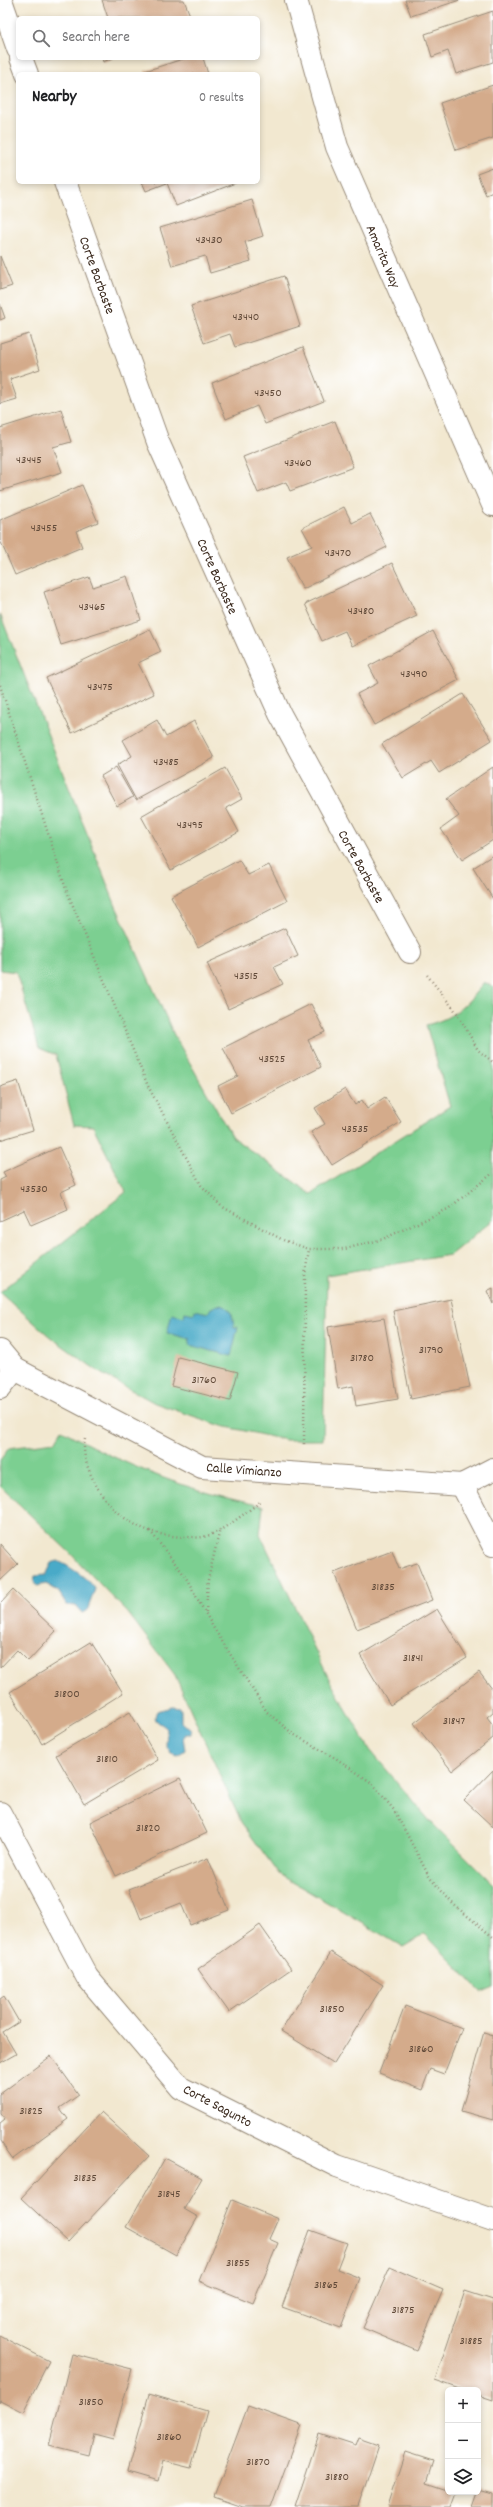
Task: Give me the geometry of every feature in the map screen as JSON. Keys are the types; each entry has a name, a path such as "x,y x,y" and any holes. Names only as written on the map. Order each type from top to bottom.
{"street":[{"path":"1,0 16,43"},
{"name":"Amarita Way","path":"296,0 337,147 493,506"},
{"path":"22,60 26,72"},
{"name":"Corte Barbaste","path":"66,184 161,450 280,714 410,952"},
{"path":"0,1351 15,1369 0,1388"},
{"name":"Calle Vimianzo","path":"15,1369 202,1467 462,1485"},
{"path":"493,1469 462,1485 493,1545"},
{"name":"Corte Sagunto","path":"0,1813 87,1977 181,2088 337,2166 493,2220"}],"path":[{"path":"0,685 66,889 148,1086 201,1185 221,1206 283,1240 309,1249 345,1249 383,1239 448,1209 493,1173"},
{"path":"410,952 457,1013 478,1050 493,1062"},
{"path":"206,1613 208,1580 220,1528"},
{"path":"150,1530 185,1576 267,1712 293,1734 337,1759 372,1784 394,1810 430,1878 453,1904 493,1937"}],"green space":[{"path":"0,614 115,904 174,1035 232,1137 311,1194 450,1106 426,1025 444,1019 459,1010 472,998 484,982 493,987 493,1220 450,1255 327,1275 323,1440 286,1440 222,1426 155,1403 102,1374 49,1336 0,1292 126,1192 93,1126 74,1125 56,1055 39,1048 16,972 0,970"},
{"path":"62,1430 110,1455 159,1476 210,1493 263,1506 260,1534 330,1681 370,1750 429,1820 493,1884 493,1987 481,1992 425,1934 403,1947 279,1874 241,1822 175,1675 128,1613 68,1551 0,1486 0,1460 9,1448 55,1442"}],"water":[{"path":"222,1305 229,1309 232,1315 234,1327 238,1327 231,1356 189,1345 190,1339 167,1333 172,1314 184,1317 185,1312 194,1314 195,1310 208,1313 211,1308"},
{"path":"57,1561 78,1573 95,1589 87,1611 82,1613 76,1606 67,1605 58,1591 46,1584 37,1586 34,1581 35,1576 46,1575 52,1563"},
{"path":"173,1707 181,1708 181,1722 191,1731 191,1734 185,1734 183,1737 185,1750 178,1755 171,1753 166,1745 167,1729 155,1718 157,1711"}],"building":[{"path":"102,0 184,0 190,16 107,16"},
{"path":"405,0 460,0 411,16"},
{"path":"493,11 493,62 456,74 448,51 432,57 425,34"},
{"path":"180,60 204,60 207,72 145,72"},
{"path":"493,85 493,138 456,150 440,103"},
{"path":"493,168 493,192 486,195 477,174"},
{"path":"143,184 164,184 146,191"},
{"path":"167,184 233,184 176,206"},
{"path":"252,200 263,236 245,242 251,261 210,273 205,256 172,266 160,228"},
{"path":"0,256 12,286 0,290"},
{"path":"284,276 300,326 235,347 230,334 204,343 191,306"},
{"path":"0,304 5,318 0,320"},
{"path":"29,334 40,369 10,379 17,399 0,404 0,343"},
{"path":"303,347 324,401 265,424 257,406 226,419 212,383"},
{"path":"61,409 71,442 53,447 62,472 0,491 0,428"},
{"path":"335,421 353,467 290,491 286,482 258,493 243,457"},
{"path":"82,485 98,522 76,531 82,547 15,575 0,540 0,520"},
{"path":"344,507 352,523 370,514 387,547 303,589 287,557 312,546 302,528"},
{"path":"392,563 417,616 352,646 345,631 322,641 305,604"},
{"path":"127,576 141,620 61,645 44,592 89,577 93,587"},
{"path":"150,629 161,652 138,663 154,694 72,733 46,678"},
{"path":"433,631 459,680 374,725 357,694 378,683 369,666"},
{"path":"463,694 492,740 439,773 431,761 403,778 382,744"},
{"path":"157,720 166,737 194,721 214,758 136,800 117,765 132,756 123,740"},
{"path":"116,767 133,797 117,806 101,776"},
{"path":"493,767 493,840 462,860 441,829 459,816 446,799"},
{"path":"225,768 242,799 226,808 239,832 171,870 141,816"},
{"path":"493,855 493,899 473,868"},
{"path":"239,860 248,875 269,865 287,901 198,947 171,896"},
{"path":"285,928 298,956 274,967 283,984 228,1009 207,963"},
{"path":"311,1004 325,1032 308,1040 321,1067 231,1113 218,1086 238,1076 223,1048"},
{"path":"18,1081 33,1130 0,1140 0,1087"},
{"path":"345,1089 355,1105 362,1100 367,1109 385,1097 401,1122 332,1165 311,1132 325,1124 315,1108"},
{"path":"59,1147 76,1185 61,1192 68,1209 31,1225 24,1210 0,1221 0,1180 6,1177 3,1172"},
{"path":"493,1288 493,1304 487,1291"},
{"path":"451,1299 470,1387 411,1399 393,1311"},
{"path":"384,1318 398,1399 356,1406 353,1386 338,1389 328,1327"},
{"path":"178,1357 238,1372 230,1401 171,1386"},
{"path":"0,1544 18,1564 0,1581"},
{"path":"392,1551 399,1569 417,1563 432,1600 357,1629 334,1573"},
{"path":"13,1590 56,1631 28,1661 17,1650 0,1668 0,1604"},
{"path":"437,1609 467,1658 390,1705 360,1655"},
{"path":"91,1642 123,1693 42,1744 10,1692"},
{"path":"479,1672 493,1690 493,1712 487,1717 493,1725 493,1738 452,1771 414,1723"},
{"path":"130,1712 158,1760 84,1804 56,1755"},
{"path":"493,1770 493,1827 464,1800"},
{"path":"180,1778 207,1833 116,1876 90,1822"},
{"path":"208,1858 229,1910 190,1925 181,1903 141,1919 129,1889"},
{"path":"260,1925 291,1969 229,2012 198,1969"},
{"path":"331,1952 383,1985 334,2064 281,2031"},
{"path":"4,1996 19,2022 3,2032 16,2054 0,2063 0,1999"},
{"path":"405,2006 462,2028 444,2074 430,2069 422,2090 379,2073"},
{"path":"484,2032 493,2035 493,2120 461,2111"},
{"path":"51,2056 79,2095 60,2108 68,2119 13,2159 0,2141 0,2123 5,2119 0,2113 0,2094"},
{"path":"101,2112 149,2156 68,2242 21,2198"},
{"path":"165,2158 202,2178 184,2209 198,2217 176,2255 126,2227"},
{"path":"232,2200 278,2219 269,2239 278,2243 253,2303 199,2281"},
{"path":"310,2230 347,2243 337,2269 360,2278 341,2328 282,2307"},
{"path":"390,2267 443,2290 417,2351 363,2328"},
{"path":"465,2291 493,2300 493,2400 481,2396 481,2387 455,2387 435,2380"},
{"path":"0,2336 49,2361 23,2412 1,2401 0,2403"},
{"path":"72,2354 132,2369 113,2439 94,2434 89,2455 49,2445"},
{"path":"149,2394 207,2411 191,2468 163,2461 158,2481 127,2472"},
{"path":"248,2406 301,2425 271,2507 243,2507 214,2497"},
{"path":"319,2434 356,2446 359,2438 379,2445 358,2507 295,2507"},
{"path":"405,2452 433,2461 426,2483 445,2489 445,2495 455,2495 451,2507 387,2507"},
{"path":"481,2491 493,2494 493,2507 473,2507 477,2495 481,2495"}]}
